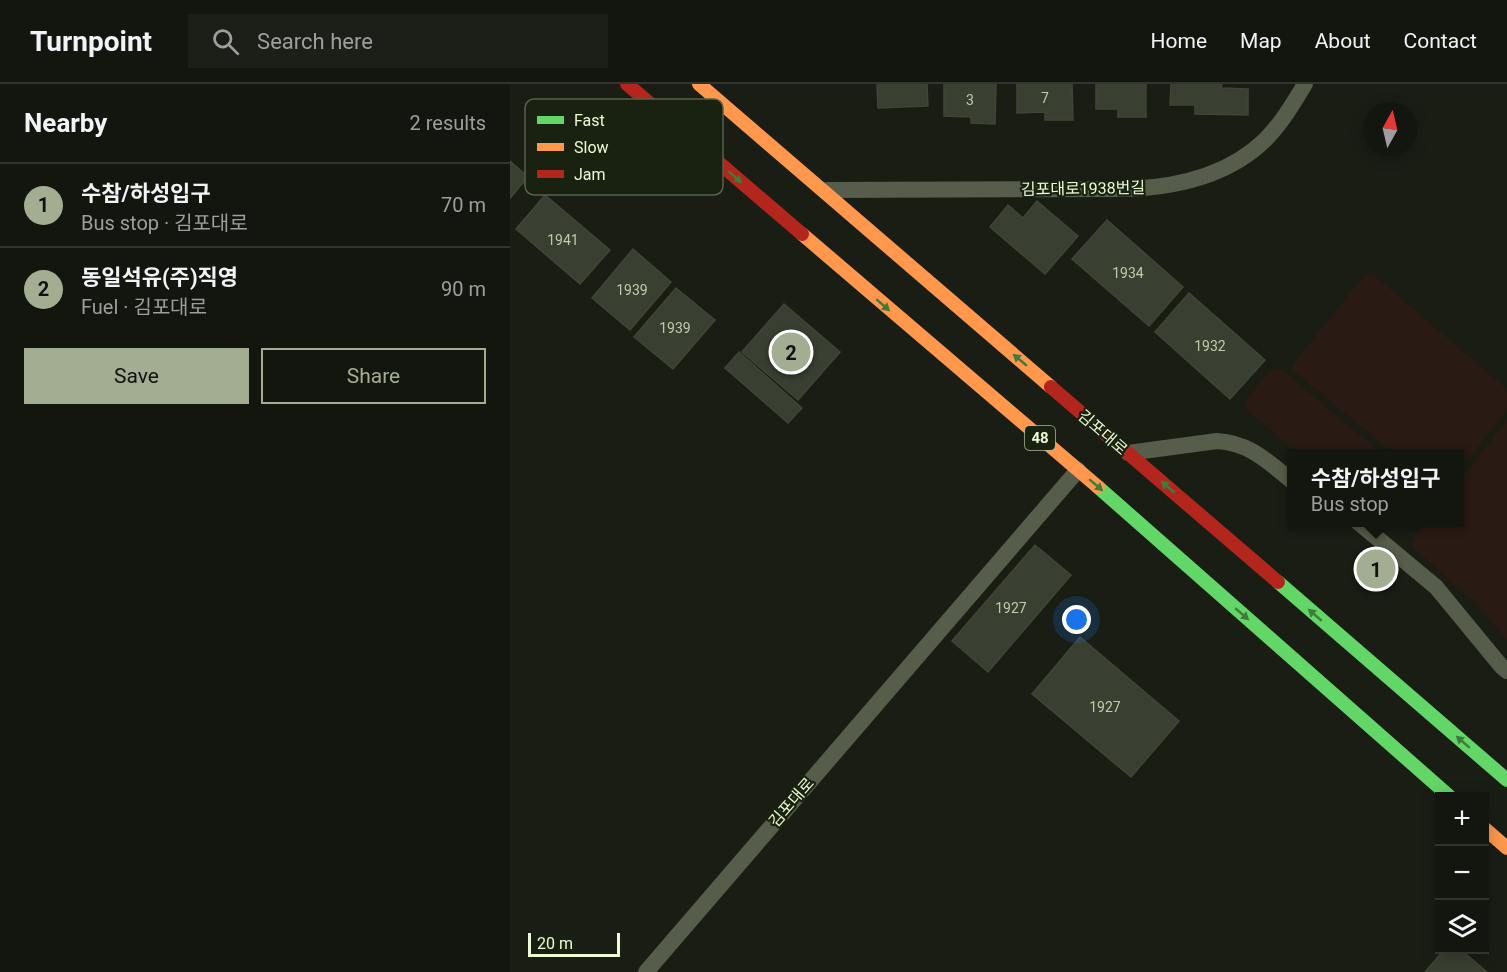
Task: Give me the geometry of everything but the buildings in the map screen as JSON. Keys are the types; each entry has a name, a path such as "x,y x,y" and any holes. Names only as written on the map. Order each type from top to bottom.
{"main road":[{"name":"48","path":"627,84 644,99"},
{"name":"김포대로","path":"699,84 716,99"},
{"name":"김포대로","path":"723,105 1507,780"},
{"name":"48","path":"723,167 1078,470 1444,792"},
{"path":"1489,832 1507,848"}],"lane":[{"name":"김포대로1938번길","path":"820,190 1129,189 1154,188 1179,183 1202,177 1247,156 1279,125 1305,84"},
{"path":"1128,453 1217,441 1230,442 1255,452 1287,477"},
{"name":"김포대로","path":"645,972 1078,470"},
{"path":"1364,527 1436,587 1507,671"}],"shaded area":[{"path":"1368,274 1375,276 1507,389 1507,411 1464,464 1464,449 1388,449 1292,368 1363,277"},
{"path":"1280,368 1376,449 1292,449 1245,406 1245,401 1261,381 1275,369"},
{"path":"1507,421 1507,640 1475,603 1413,547 1413,540 1422,527 1464,527 1464,474"}],"traffic: fast":[{"path":"1098,487 1444,792"},
{"path":"1278,582 1507,780"}],"traffic: slow":[{"path":"699,84 716,99"},
{"path":"723,105 1051,387"},
{"path":"802,234 1098,487"},
{"path":"1489,832 1507,848"}],"traffic: jam":[{"path":"627,84 644,99"},
{"path":"723,166 802,234"},
{"path":"1051,387 1278,582"}],"place":[{"name":"동일석유(주)직영","path":"791,352"},
{"name":"수참/하성입구","path":"1376,569"}]}
